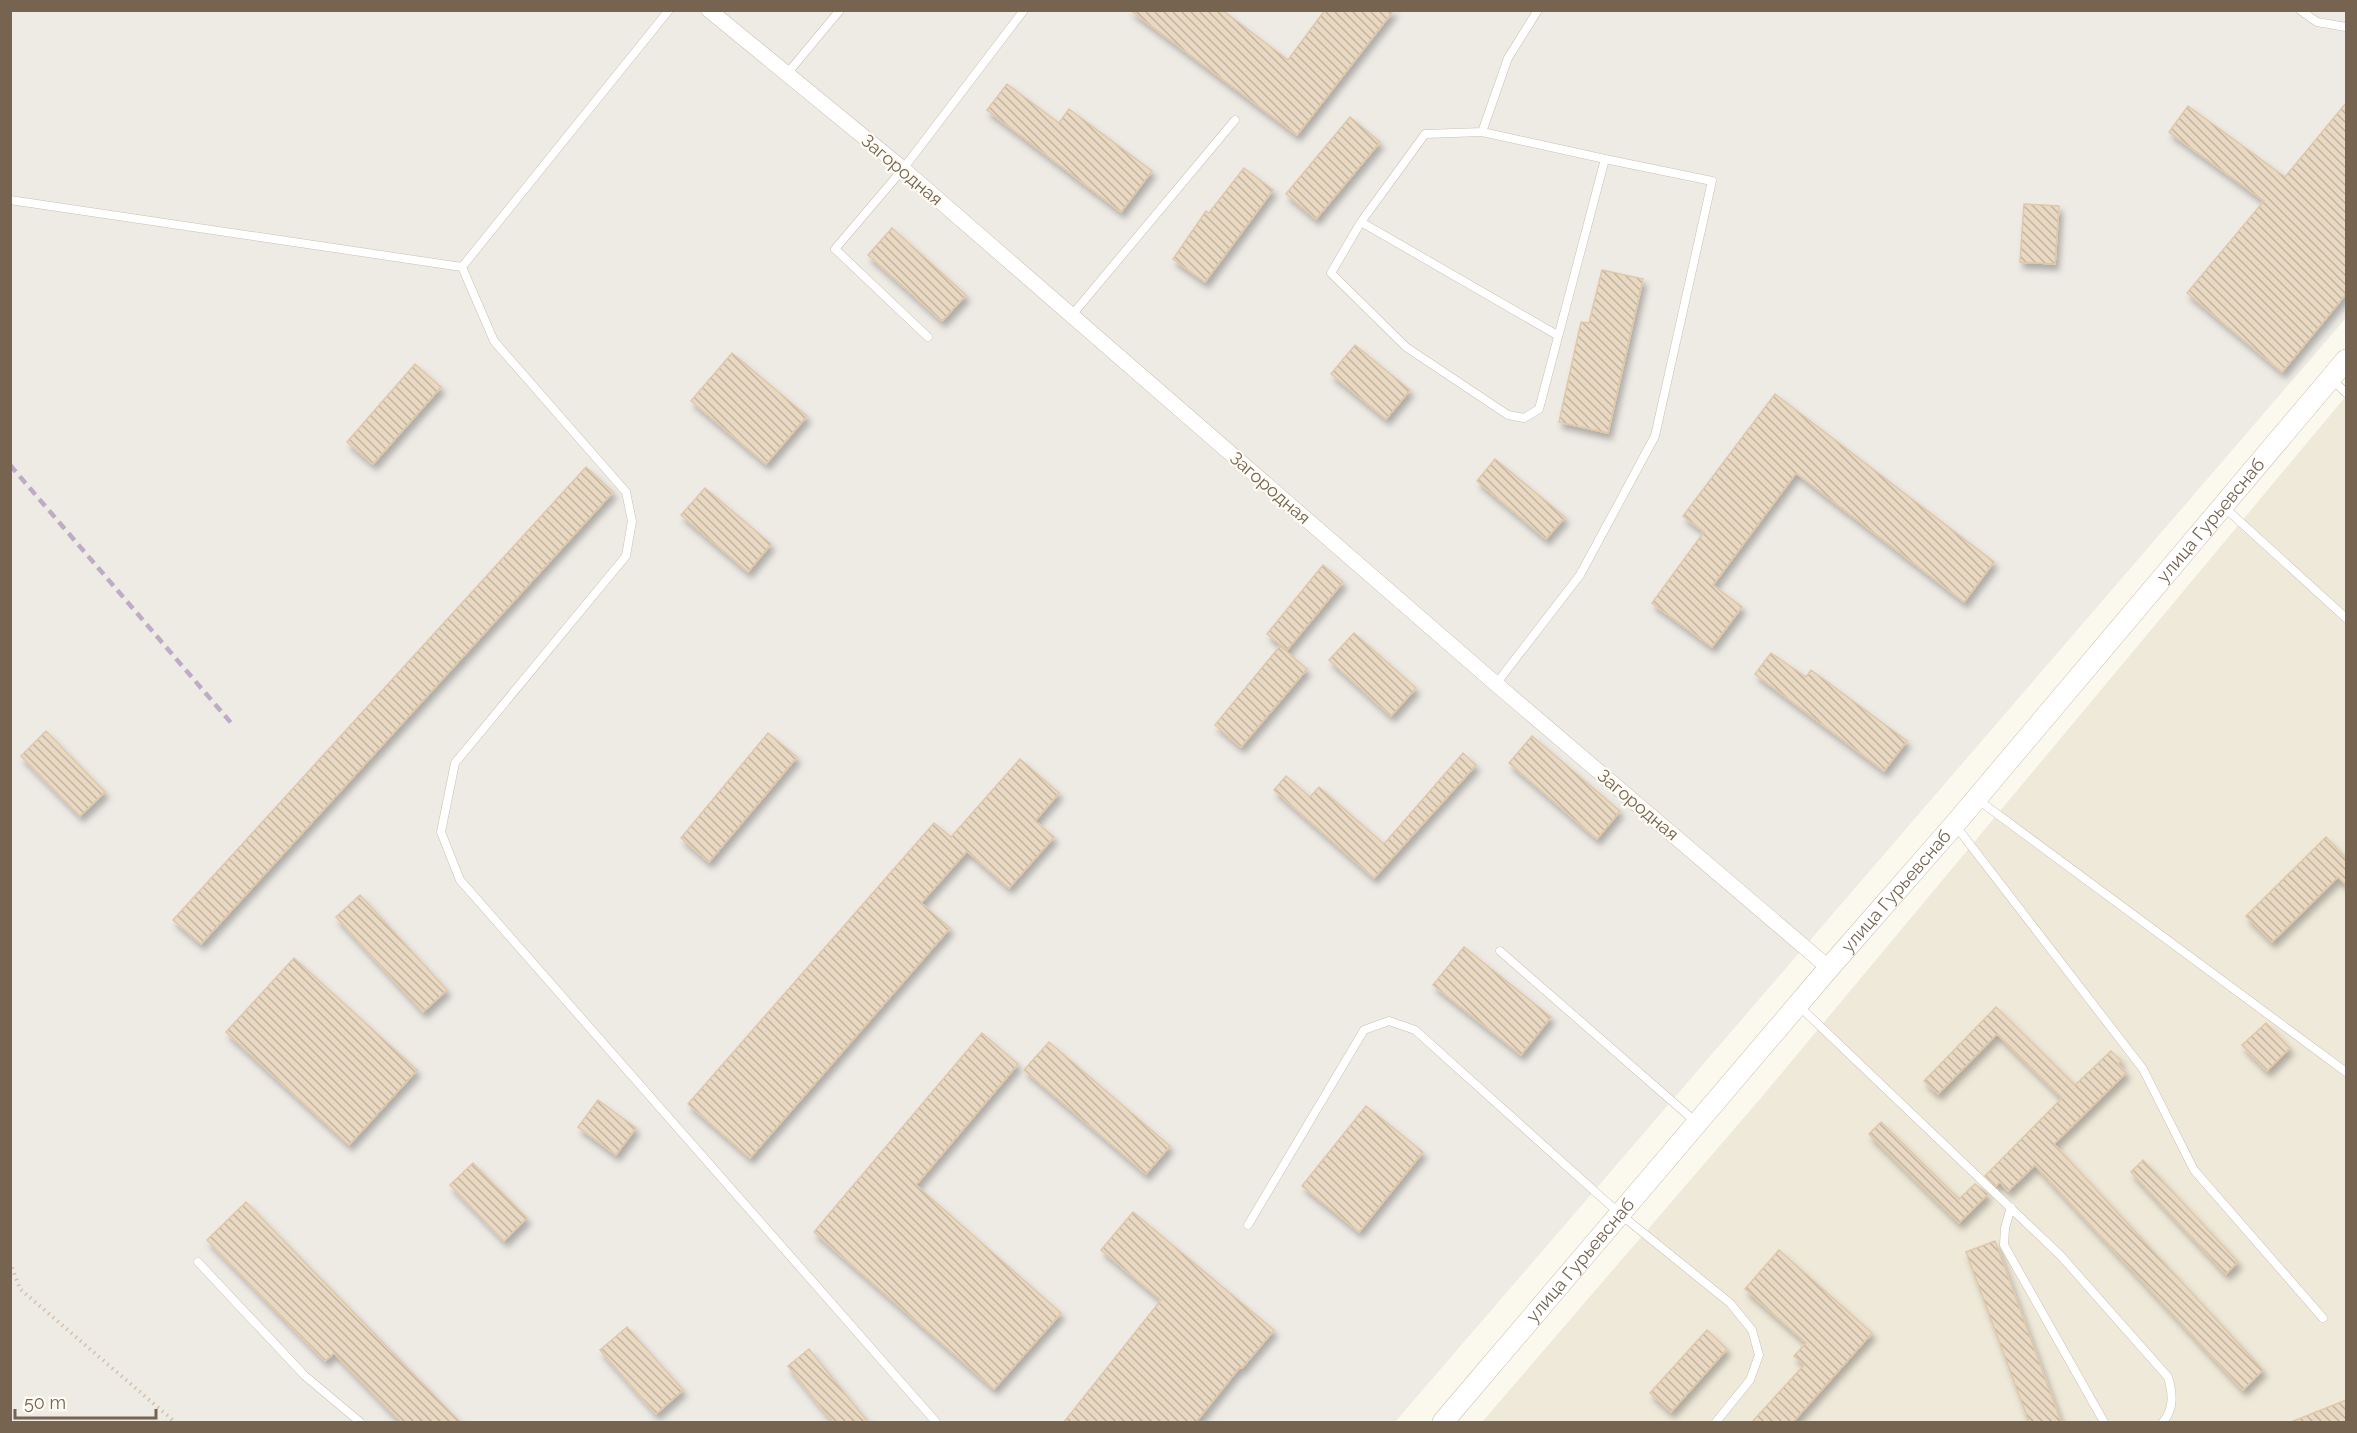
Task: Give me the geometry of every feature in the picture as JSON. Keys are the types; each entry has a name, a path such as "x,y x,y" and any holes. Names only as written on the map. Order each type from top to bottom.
{"street":[{"name":"Загородная","path":"708,10 903,170 1496,684 1829,968"},
{"name":"улица Гурьевснаб","path":"1443,1422 1954,824 2346,360"}],"lane":[{"path":"462,267 669,10"},
{"path":"786,75 840,10"},
{"path":"928,337 835,249 903,170 1024,10"},
{"path":"1482,132 1508,58 1538,10"},
{"path":"2300,10 2317,22 2346,27"},
{"path":"1072,315 1235,120"},
{"path":"1496,684 1581,574 1654,436 1712,181 1482,132 1425,134 1361,222 1332,273 1406,347 1508,415 1524,417 1539,409 1605,159"},
{"path":"10,200 462,267"},
{"path":"1361,222 1557,335"},
{"path":"462,267 494,341 626,492 632,521 626,556 455,763 441,832 460,880 936,1422"},
{"path":"2331,378 2346,393"},
{"path":"2223,506 2346,618"},
{"path":"1976,798 2346,1072"},
{"path":"1954,824 2143,1069 2194,1170 2323,1318"},
{"path":"1500,951 1698,1124"},
{"path":"1799,1006 2061,1256 2168,1377 2173,1395 2169,1415 2163,1422"},
{"path":"1248,1225 1364,1030 1389,1021 1415,1030 1620,1214 1730,1303 1752,1330 1759,1355 1750,1380 1716,1422"},
{"path":"2011,1207 2005,1228 2004,1245 2104,1422"},
{"path":"198,1262 305,1376 360,1422"}],"path":[{"path":"10,1262 20,1289 175,1422"}],"shaded area":[{"path":"10,11 2346,11 2346,318 1395,1422 11,1422"},
{"path":"2346,396 2346,1422 1482,1422 1760,1099"}],"building":[{"path":"1130,10 1222,10 1288,60 1325,10 1394,10 1297,135"},
{"path":"1007,84 1059,123 1069,109 1152,171 1121,212 987,110"},
{"path":"2346,103 2346,294 2282,372 2187,293 2264,201 2169,132 2188,106 2285,177"},
{"path":"1350,117 1380,142 1316,219 1286,194"},
{"path":"1244,168 1273,190 1205,282 1173,259 1206,211 1209,213"},
{"path":"2024,204 2059,206 2055,264 2020,262"},
{"path":"892,228 966,295 942,321 868,255"},
{"path":"1602,270 1643,279 1608,433 1559,422 1581,322 1589,323"},
{"path":"1355,345 1410,390 1386,419 1331,374"},
{"path":"732,353 807,416 766,464 691,401"},
{"path":"415,364 441,387 373,464 347,442"},
{"path":"1775,394 1994,562 1964,602 1796,473 1713,585 1742,607 1712,647 1652,603 1704,532 1683,516"},
{"path":"1495,459 1565,517 1546,539 1477,481"},
{"path":"586,467 613,492 201,944 173,920"},
{"path":"705,488 771,544 748,572 681,515"},
{"path":"1323,565 1343,582 1287,650 1267,634"},
{"path":"1354,633 1416,688 1391,716 1329,660"},
{"path":"1280,646 1307,669 1241,747 1215,725"},
{"path":"1771,653 1806,677 1811,670 1907,741 1884,771 1755,674"},
{"path":"46,731 105,792 80,816 21,756"},
{"path":"768,733 797,757 709,862 681,838"},
{"path":"1532,736 1620,811 1597,839 1509,763"},
{"path":"1463,753 1476,765 1374,878 1274,790 1286,776 1310,797 1319,787 1384,844"},
{"path":"1020,759 1059,793 1035,821 1054,837 1009,888 967,851 921,903 950,928 750,1158 688,1104 934,823 951,837"},
{"path":"2326,837 2346,858 2346,885 2338,877 2272,942 2246,916"},
{"path":"360,895 447,990 423,1012 336,917"},
{"path":"1464,947 1551,1017 1521,1055 1433,985"},
{"path":"294,958 417,1070 349,1145 226,1032"},
{"path":"1996,1007 2075,1085 2111,1051 2121,1061 2118,1064 2126,1073 2054,1144 2263,1370 2243,1390 2035,1165 2008,1191 2000,1182 1996,1186 1985,1176 2062,1098 1997,1034 1938,1094 1924,1081"},
{"path":"2266,1023 2290,1048 2267,1071 2242,1045"},
{"path":"982,1033 1018,1064 916,1185 1061,1313 994,1389 814,1232"},
{"path":"1049,1042 1170,1146 1146,1174 1024,1070"},
{"path":"598,1100 636,1128 616,1155 578,1127"},
{"path":"1366,1106 1423,1152 1359,1232 1302,1186"},
{"path":"1881,1122 1959,1199 1975,1184 1988,1194 1959,1223 1869,1134"},
{"path":"2143,1160 2238,1262 2226,1274 2131,1172"},
{"path":"473,1163 527,1218 504,1241 450,1185"},
{"path":"246,1202 460,1422 401,1422 334,1353 325,1361 207,1240"},
{"path":"1133,1212 1274,1330 1242,1368 1240,1367 1196,1422 1064,1422 1161,1300 1101,1250"},
{"path":"1995,1241 2061,1422 2029,1422 1966,1252"},
{"path":"1779,1250 1872,1333 1793,1422 1752,1422 1804,1365 1794,1356 1806,1343 1745,1289"},
{"path":"627,1327 683,1390 656,1414 600,1350"},
{"path":"1707,1330 1727,1349 1671,1412 1650,1393"},
{"path":"809,1349 868,1422 833,1422 788,1366"},
{"path":"2346,1400 2346,1422 2291,1422"}],"railway":[{"path":"10,465 232,724"}]}
